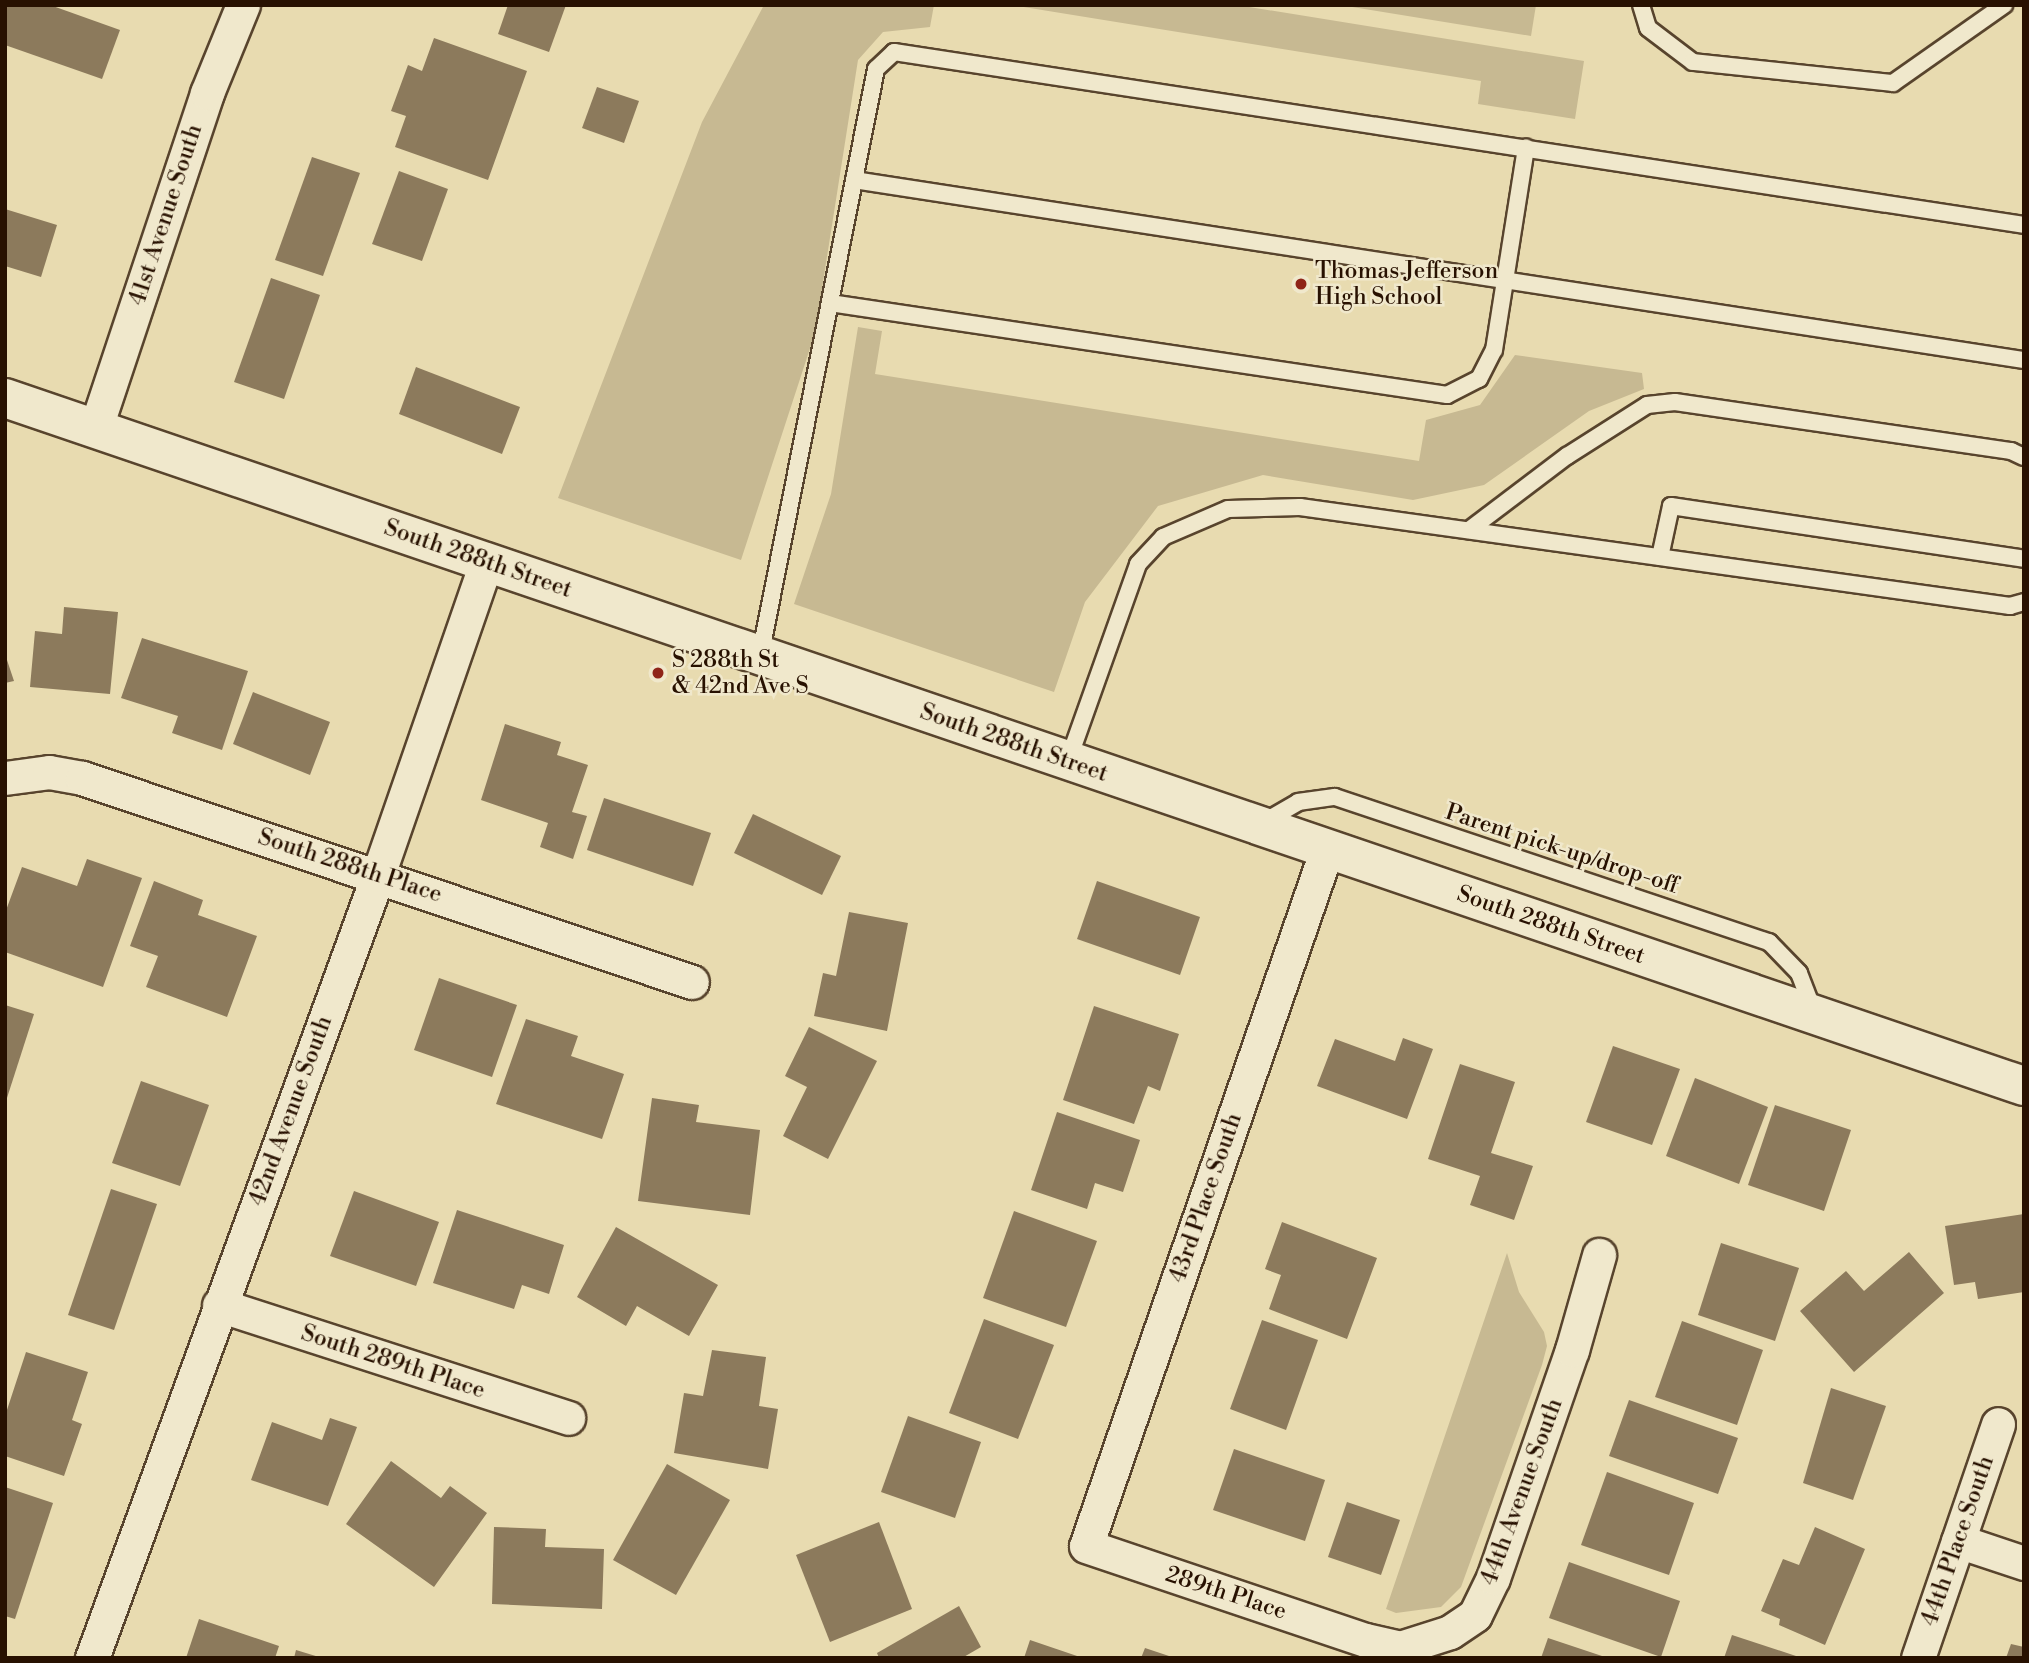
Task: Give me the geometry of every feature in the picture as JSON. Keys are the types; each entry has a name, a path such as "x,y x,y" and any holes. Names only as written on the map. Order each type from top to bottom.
{"main road":[{"name":"South 288th Street","path":"5,398 2024,1086"}],"street":[{"name":"41st Avenue South","path":"96,427 207,93 243,5"},
{"name":"42nd Avenue South","path":"92,1658 378,875 486,563"},
{"name":"South 288th Place","path":"5,778 49,772 82,778 692,982"},
{"name":"43rd Place South","path":"1086,1546 1327,849"},
{"name":"44th Avenue South","path":"1366,1640 1400,1648 1425,1644 1475,1615 1545,1430 1599,1255"},
{"name":"South 289th Place","path":"219,1305 568,1418"},
{"name":"44th Place South","path":"1918,1658 1998,1424"},
{"path":"1958,1541 2024,1563"},
{"name":"289th Place","path":"1086,1546 1366,1640"}],"lane":[{"path":"1641,5 1648,28 1693,62 1893,83 2004,5"},
{"path":"760,656 876,69 894,52 2024,225"},
{"path":"830,303 1447,395 1479,379 1494,350 1526,148"},
{"path":"855,180 2024,360"},
{"path":"1469,530 1567,456 1647,405 1675,402 2011,451 2024,457"},
{"path":"1660,557 1671,506 2024,559"},
{"path":"1068,761 1138,564 1164,537 1228,509 1288,507 2010,606 2024,602"},
{"name":"Parent pick-up/drop-off","path":"1259,826 1298,802 1335,797 1769,942 1799,973 1815,1015"}],"shaded area":[{"path":"764,5 934,5 930,27 883,32 858,60 815,333 741,560 558,498 702,122"},
{"path":"1011,5 1237,5 1584,61 1575,119 1478,104 1481,81"},
{"path":"1340,5 1536,5 1531,36"},
{"path":"858,327 882,331 875,374 1419,461 1426,420 1480,405 1515,355 1642,373 1644,389 1589,411 1484,485 1413,500 1263,475 1158,506 1085,602 1054,692 794,604 831,494"},
{"path":"1507,1253 1519,1292 1544,1332 1547,1346 1542,1365 1461,1587 1441,1607 1396,1613 1386,1609"}],"building":[{"path":"5,5 50,5 120,30 102,79 5,45"},
{"path":"508,5 566,5 549,52 498,34"},
{"path":"434,38 527,71 488,180 395,147 406,116 391,111 408,65 422,71"},
{"path":"597,87 639,101 624,143 582,128"},
{"path":"312,157 360,173 323,276 275,260"},
{"path":"399,171 448,189 422,261 372,244"},
{"path":"5,209 57,225 41,277 5,266"},
{"path":"271,278 320,295 284,399 234,382"},
{"path":"416,367 520,407 502,454 399,414"},
{"path":"64,607 118,612 110,694 30,687 35,631 62,634"},
{"path":"142,638 248,671 222,750 172,733 178,716 121,698"},
{"path":"5,654 14,681 5,683"},
{"path":"253,692 330,722 310,775 233,744"},
{"path":"505,724 561,742 557,755 588,765 572,812 587,816 573,859 540,847 548,823 481,800"},
{"path":"604,798 711,833 693,886 587,850"},
{"path":"753,814 841,856 822,895 734,853"},
{"path":"87,859 142,878 103,987 5,952 5,913 22,867 77,886"},
{"path":"154,881 203,900 198,915 257,936 227,1017 146,987 158,956 130,946"},
{"path":"1097,881 1200,917 1180,975 1077,939"},
{"path":"849,912 908,923 887,1031 814,1016 823,973 836,976"},
{"path":"439,978 517,1005 492,1077 414,1050"},
{"path":"5,1005 34,1014 6,1101 5,1101"},
{"path":"1094,1006 1179,1034 1160,1091 1148,1086 1134,1124 1063,1100"},
{"path":"526,1019 578,1036 571,1056 624,1074 602,1139 496,1104"},
{"path":"809,1027 877,1061 828,1159 783,1136 807,1087 785,1076"},
{"path":"1403,1038 1433,1049 1407,1119 1317,1086 1335,1039 1395,1061"},
{"path":"1613,1046 1680,1069 1652,1145 1586,1122"},
{"path":"1460,1064 1515,1082 1491,1153 1533,1166 1514,1220 1470,1205 1480,1176 1428,1159"},
{"path":"1695,1078 1768,1107 1739,1184 1666,1156"},
{"path":"141,1081 209,1105 180,1186 112,1163"},
{"path":"652,1098 699,1105 696,1122 760,1130 750,1215 638,1201"},
{"path":"1775,1105 1851,1130 1824,1211 1748,1185"},
{"path":"1057,1112 1140,1140 1123,1192 1095,1183 1087,1209 1031,1190"},
{"path":"111,1189 157,1204 114,1330 68,1315"},
{"path":"354,1191 439,1222 416,1286 330,1256"},
{"path":"457,1210 564,1245 549,1294 522,1285 514,1309 433,1283"},
{"path":"1014,1211 1097,1241 1066,1327 983,1298"},
{"path":"2024,1214 2024,1292 1978,1299 1975,1282 1954,1285 1945,1226"},
{"path":"1282,1222 1377,1258 1347,1339 1269,1309 1281,1275 1265,1269"},
{"path":"616,1227 718,1285 689,1336 637,1306 626,1326 577,1297"},
{"path":"1721,1243 1799,1268 1775,1341 1698,1315"},
{"path":"1909,1252 1944,1293 1854,1372 1800,1311 1846,1271 1864,1291"},
{"path":"984,1319 1054,1345 1018,1439 949,1413"},
{"path":"1262,1320 1318,1340 1286,1430 1230,1409"},
{"path":"1682,1321 1763,1350 1737,1425 1655,1397"},
{"path":"712,1350 766,1357 759,1406 778,1409 768,1469 674,1453 684,1393 703,1396"},
{"path":"26,1352 88,1372 72,1420 82,1424 64,1476 5,1456 5,1416"},
{"path":"1831,1388 1886,1406 1853,1500 1803,1483"},
{"path":"1629,1400 1738,1438 1718,1494 1609,1456"},
{"path":"908,1416 981,1442 955,1518 881,1492"},
{"path":"330,1418 357,1427 328,1506 251,1480 272,1422 322,1440"},
{"path":"1234,1449 1325,1480 1305,1541 1213,1510"},
{"path":"391,1461 441,1498 450,1486 487,1513 434,1587 346,1524"},
{"path":"667,1464 730,1500 676,1595 613,1560"},
{"path":"1607,1472 1694,1503 1669,1575 1581,1545"},
{"path":"5,1487 53,1503 15,1619 5,1616"},
{"path":"1347,1502 1400,1520 1381,1575 1328,1557"},
{"path":"879,1522 912,1609 830,1642 796,1555"},
{"path":"494,1527 546,1529 545,1547 604,1549 602,1609 492,1604"},
{"path":"1815,1527 1865,1549 1825,1645 1779,1625 1780,1619 1761,1611 1783,1559 1799,1565"},
{"path":"1569,1562 1680,1601 1661,1657 1549,1618"},
{"path":"959,1606 981,1647 962,1658 879,1658 877,1653"},
{"path":"199,1619 279,1646 275,1658 186,1658"},
{"path":"1732,1635 1799,1657 1799,1658 1724,1658"},
{"path":"1548,1638 1605,1657 1605,1658 1541,1658"},
{"path":"1030,1640 1080,1657 1080,1658 1024,1658"},
{"path":"2011,1644 2024,1647 2024,1658 2006,1658"},
{"path":"1145,1648 1172,1657 1172,1658 1141,1658"},
{"path":"296,1650 319,1657 319,1658 294,1658"}],"place":[{"name":"Thomas Jefferson High School","path":"1301,284"},
{"name":"S 288th St & 42nd Ave S","path":"658,673"}]}
